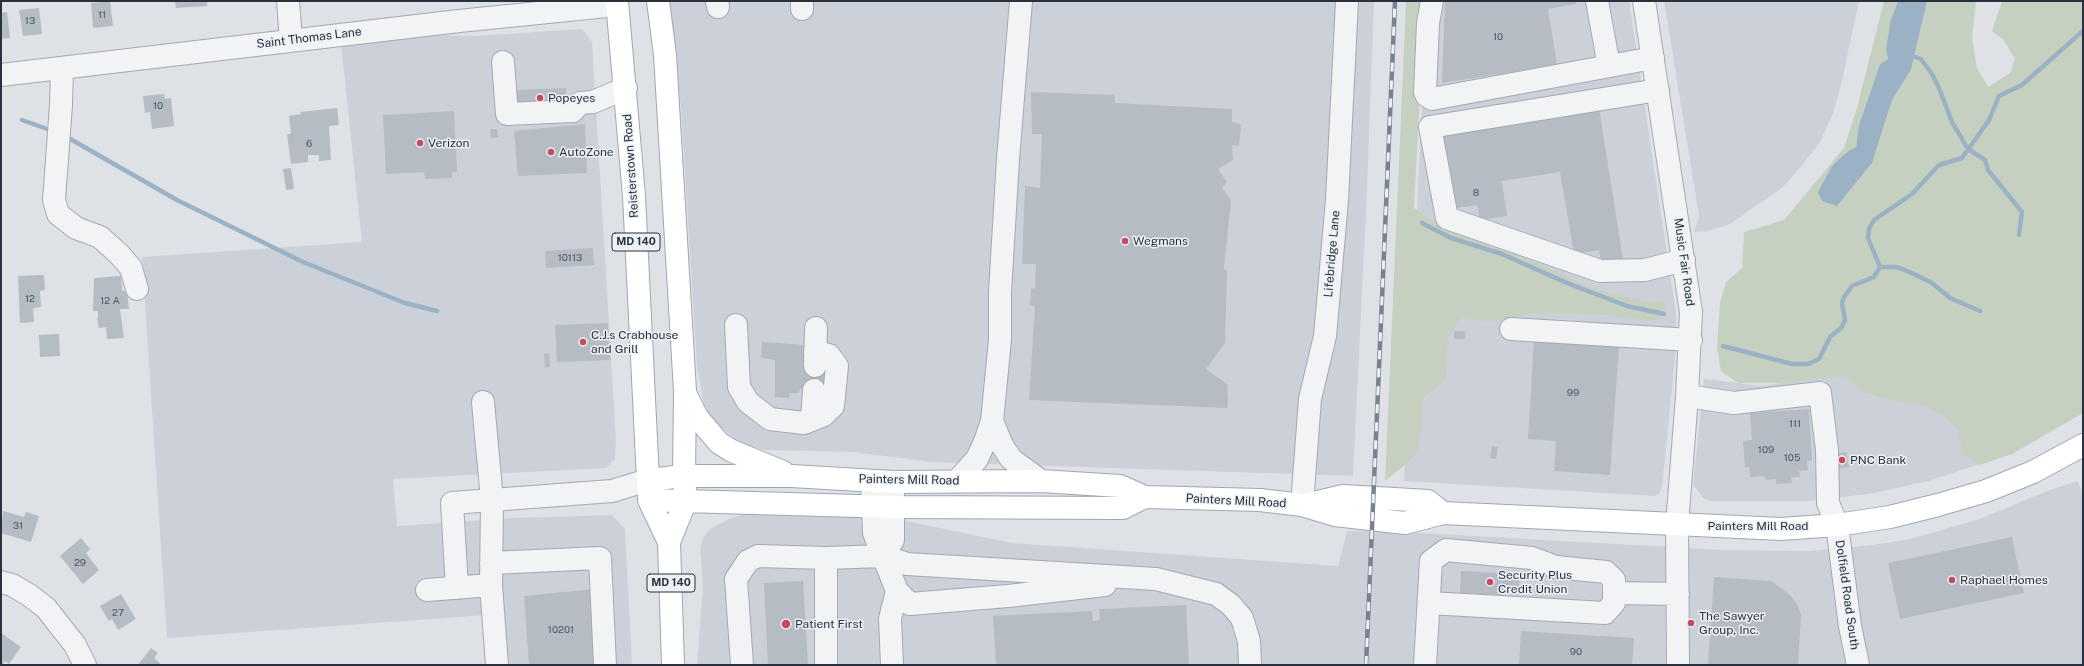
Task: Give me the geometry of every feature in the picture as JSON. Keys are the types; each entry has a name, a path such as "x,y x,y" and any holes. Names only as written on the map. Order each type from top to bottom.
{"main road":[{"name":"Reisterstown Road","path":"658,1 665,55 684,391 684,476 686,500 670,542"},
{"name":"Reisterstown Road","path":"617,3 626,88 634,203 649,490 670,542 674,665"},
{"path":"684,391 697,417 719,443 732,452 792,476"},
{"name":"Painters Mill Road","path":"649,490 684,476 838,477 893,482 958,480 1041,481 1120,486 1145,497 1260,500 1302,506 1335,515 1406,522 1443,513 1781,529 1837,525 1890,517 1986,491 2033,472 2083,445"},
{"name":"Painters Mill Road","path":"649,490 686,500 883,506 1123,508 1145,497"}],"street":[{"path":"288,1 291,40"},
{"path":"958,480 977,459 986,439 992,420 1000,340 1002,256 1008,159 1021,1"},
{"name":"Lifebridge Lane","path":"1302,506 1310,399 1325,336 1333,246 1347,1"},
{"path":"1432,1 1428,23 1425,92 1427,96 1432,99 1653,58"},
{"path":"1597,1 1609,66"},
{"name":"Music Fair Road","path":"1644,1 1691,312 1691,340 1677,524 1678,665"},
{"name":"Saint Thomas Lane","path":"1,75 617,3"},
{"path":"503,62 507,114 573,111 580,103 593,102 626,88"},
{"path":"62,68 54,200 58,214 76,228 100,237 119,254 131,268 137,289"},
{"path":"1658,90 1430,127 1447,218 1600,271 1645,270 1684,260"},
{"path":"736,326 738,386 748,402 770,419 804,422 824,415 833,406 836,389 837,366 829,355 815,359 816,328"},
{"path":"1511,330 1691,340"},
{"path":"812,420 814,390"},
{"name":"Dolfield Road South","path":"1687,396 1734,403 1820,393 1826,450 1828,503 1837,525 1850,626 1858,665"},
{"path":"483,402 492,500 491,586 497,665"},
{"path":"992,420 1002,445 1011,459 1041,481"},
{"path":"872,481 883,506"},
{"path":"893,482 874,533 896,591 910,604 1008,596 1156,579"},
{"path":"457,588 452,502 612,491 649,490"},
{"path":"1425,665 1431,561 1446,550 1532,558 1556,567 1606,572 1614,580 1614,603 1605,613 1429,603"},
{"path":"742,665 736,579 748,561 758,556 826,558 882,556 907,564 1156,579 1216,594 1231,605 1242,618 1249,640 1250,665"},
{"path":"491,563 600,558 605,665"},
{"path":"826,558 826,665"},
{"path":"1,582 17,588 46,608 75,645 85,665"},
{"path":"427,590 491,586"},
{"path":"892,665 890,619 896,591"},
{"path":"1614,593 1678,594"}],"shaded area":[{"path":"670,1 1374,1 1367,190 1353,476 931,462 853,452 764,450 740,443 712,419 704,404 697,367 681,108"},
{"path":"1427,1 1629,1 1676,313 1676,349 1662,487 1659,494 1655,496 1404,481"},
{"path":"1664,1 1859,1 1841,85 1833,113 1820,142 1783,187 1730,224 1708,231 1694,232 1699,216"},
{"path":"582,29 592,42 616,441 615,459 606,468 393,479 397,526 512,518 612,515 625,529 632,665 490,665 487,615 167,638 142,257 362,242 341,44 427,35 475,36"},
{"path":"1989,349 1989,461 1928,481 1874,493 1811,501 1710,501 1703,498 1693,484 1704,379 1762,386"},
{"path":"2077,481 2083,492 2083,665 697,665 703,586 700,549 703,538 710,529 729,519 744,514 847,515 902,520 1012,543 1338,566 1347,531 1402,532 1724,550 1809,551 1873,545 1910,539 1980,519 2047,491"}],"green space":[{"path":"1406,1 1425,1 1414,208 1446,229 1515,252 1593,289 1647,302 1663,301 1665,309 1659,319 1649,321 1606,315 1536,313 1488,322 1463,317 1456,325 1448,339 1446,379 1423,398 1423,424 1417,452 1411,460 1385,481"},
{"path":"1884,1 1898,1 1890,22 1886,50 1888,59 1880,64 1859,125 1856,147 1847,152 1837,206 1872,163 1892,100 1911,70 1927,1 1976,1 1972,39 1977,68 1988,87 2010,73 2015,59 2004,40 1992,31 2002,1 2083,1 2083,413 2012,454 1980,465 1962,453 1958,431 1944,416 1925,405 1904,403 1861,392 1846,376 1781,383 1738,383 1721,371 1717,348 1720,303 1726,282 1742,268 1744,232 1784,220 1844,148 1857,108"}],"water":[{"path":"1898,1 1927,1 1911,70 1892,100 1872,163 1837,206 1822,201 1818,192 1832,166 1847,152 1856,147 1859,125 1880,64 1888,59 1886,50 1890,22"}],"building":[{"path":"110,1 113,26 93,28 91,3"},
{"path":"175,1 207,1 207,6 176,8"},
{"path":"1445,1 1576,1 1576,4 1548,9 1557,65 1442,83"},
{"path":"39,8 42,34 23,36 19,10"},
{"path":"7,12 10,38 1,39 1,13"},
{"name":"Popeyes","path":"566,88 566,107 515,109 514,90"},
{"name":"Wegmans","path":"1031,92 1115,95 1115,103 1232,109 1232,122 1241,124 1239,146 1232,145 1233,160 1218,169 1227,182 1222,188 1231,200 1224,269 1227,271 1225,343 1206,369 1227,384 1227,408 1029,400 1035,306 1030,305 1031,288 1035,289 1036,264 1022,264 1025,186 1040,188 1042,134 1032,134"},
{"path":"164,94 165,99 171,98 174,126 152,129 150,112 145,113 143,96"},
{"path":"337,108 339,125 329,126 331,160 319,161 319,155 308,155 308,162 291,164 287,134 291,134 289,116 301,114 300,112"},
{"path":"1599,108 1623,260 1601,263 1599,250 1574,254 1560,172 1502,181 1507,216 1480,220 1477,205 1451,209 1439,133"},
{"name":"Verizon","path":"454,111 457,172 452,172 452,178 425,179 424,172 386,174 383,115"},
{"name":"AutoZone","path":"585,124 587,173 518,176 514,131"},
{"path":"490,129 497,129 498,137 491,138"},
{"path":"291,168 294,189 286,190 283,169"},
{"path":"593,248 594,265 546,268 545,251"},
{"path":"44,275 45,290 40,291 41,307 33,308 34,322 20,323 18,276"},
{"path":"121,276 122,291 127,291 129,309 120,309 124,338 107,339 106,327 99,328 97,318 98,311 93,311 94,278"},
{"name":"C.J.s Crabhouse and Grill","path":"608,323 610,360 557,362 555,325"},
{"path":"1454,331 1465,331 1465,339 1454,339"},
{"path":"59,334 60,356 40,357 39,335"},
{"path":"1534,340 1619,346 1610,475 1554,471 1556,441 1528,439"},
{"path":"762,342 804,345 803,365 830,367 829,391 800,389 799,393 790,393 789,398 775,397 775,360 761,358"},
{"path":"549,353 550,367 545,368 544,354"},
{"path":"1809,409 1812,461 1807,461 1808,470 1799,471 1800,477 1791,477 1792,483 1776,484 1776,479 1766,480 1765,476 1750,477 1749,467 1745,468 1743,441 1752,440 1750,413"},
{"path":"1492,446 1498,447 1496,459 1490,458"},
{"name":"PNC Bank","path":"1846,452 1849,467 1838,469 1835,454"},
{"path":"3,511 24,517 26,512 39,516 31,542 1,533"},
{"path":"2012,537 2024,593 1900,619 1888,563"},
{"path":"81,538 90,549 86,553 99,570 83,584 60,556"},
{"name":"Security Plus Credit Union","path":"1461,571 1519,574 1519,591 1503,590 1503,595 1460,593"},
{"path":"1714,577 1772,581 1791,596 1798,606 1801,615 1798,665 1708,665"},
{"name":"Patient First","path":"803,581 808,665 768,665 764,583"},
{"path":"594,589 598,665 529,665 524,596"},
{"path":"121,594 136,619 118,630 112,619 109,621 100,606"},
{"path":"1186,605 1189,665 996,665 993,616 1092,611 1093,621 1100,620 1099,609"},
{"path":"1521,631 1634,638 1632,665 1519,665"},
{"path":"1,633 21,647 9,664 5,661 2,665"},
{"path":"151,648 158,653 154,658 162,665 138,665"}],"waterway":[{"path":"1723,346 1792,364 1808,364 1819,359 1830,337 1841,328 1845,320 1842,303 1844,297 1852,286 1874,277 1880,267 1868,238 1869,229 1874,220 1912,194 1939,165 1962,158 1989,120 1999,96 2022,85 2083,31"},
{"path":"1910,55 1921,59 1932,74 1952,122 1968,149 1985,160 1988,170 2022,212 2019,235"},
{"path":"22,120 53,131"},
{"path":"65,136 177,200 303,262 405,303 437,311"},
{"path":"1422,223 1451,238 1502,254 1567,283 1627,306 1664,314"},
{"path":"1880,267 1897,267 1914,274 1932,283 1950,298 1980,311"}],"railway":[{"path":"1366,665 1395,1"}],"place":[{"name":"Popeyes","path":"540,98"},
{"name":"Verizon","path":"420,143"},
{"name":"AutoZone","path":"551,152"},
{"name":"Wegmans","path":"1125,241"},
{"name":"C.J.s Crabhouse and Grill","path":"583,342"},
{"name":"PNC Bank","path":"1842,460"},
{"name":"Raphael Homes","path":"1952,580"},
{"name":"Security Plus Credit Union","path":"1490,582"},
{"name":"The Sawyer Group, Inc.","path":"1691,623"},
{"name":"Patient First","path":"786,624"}]}
